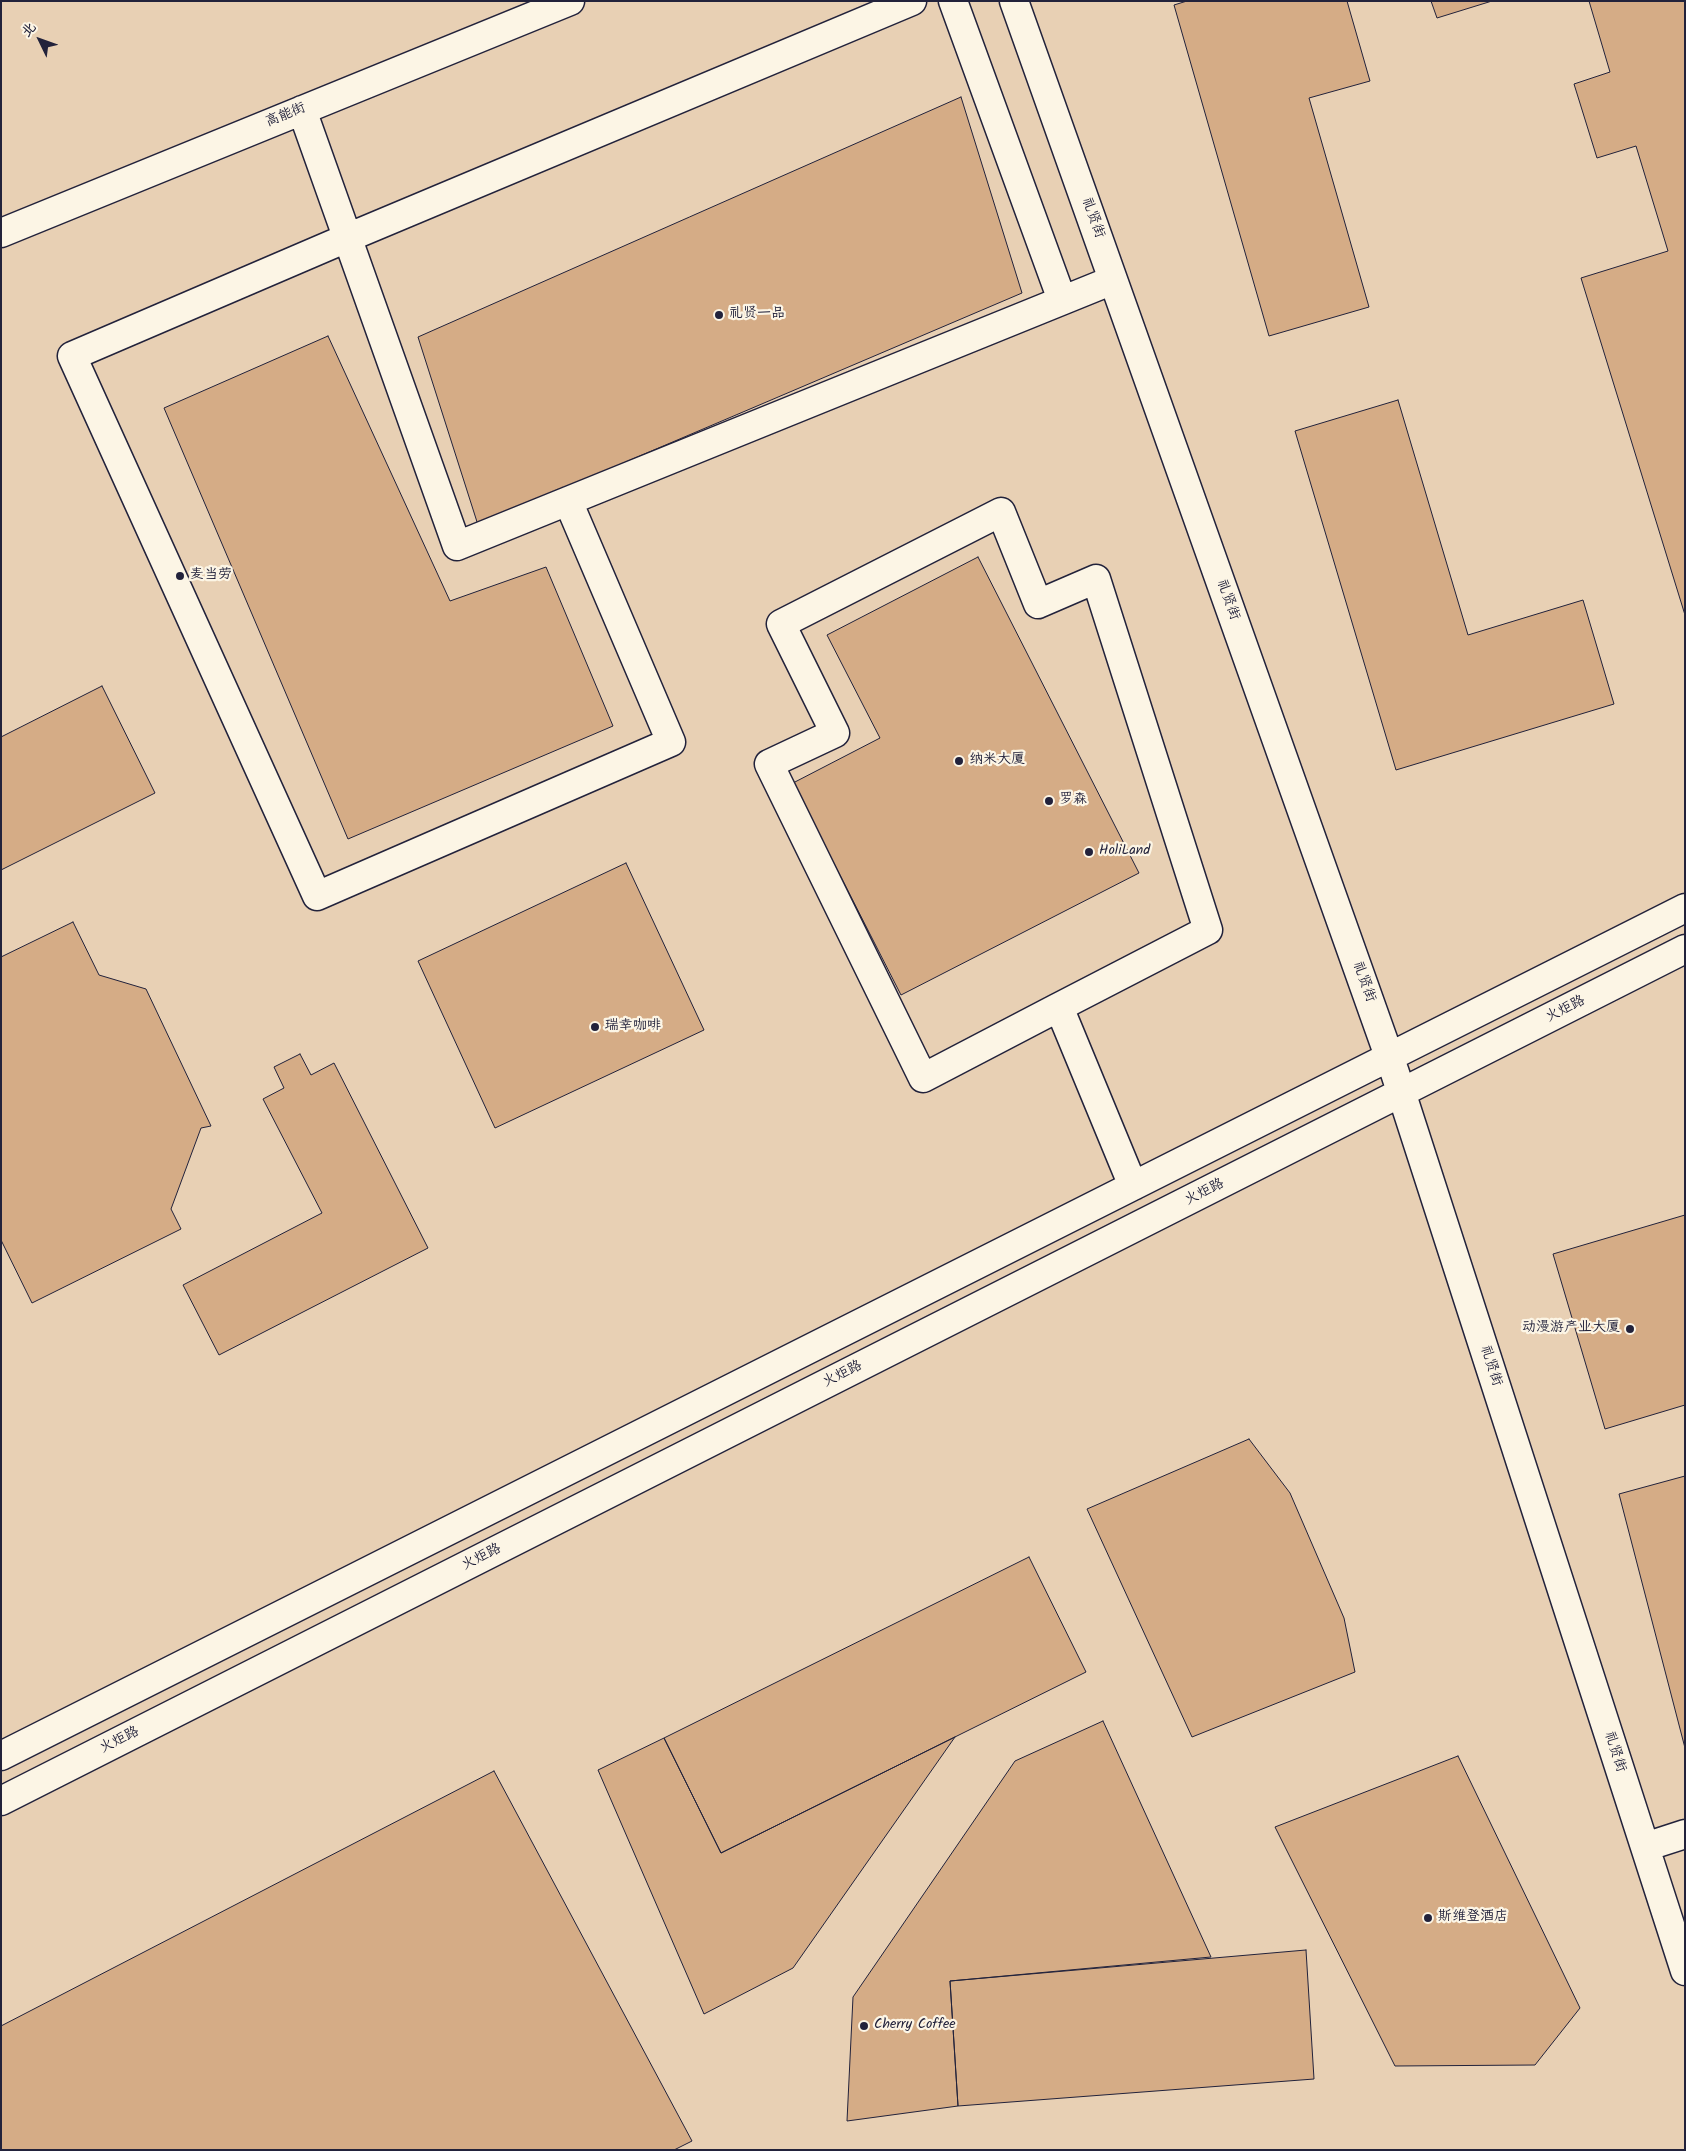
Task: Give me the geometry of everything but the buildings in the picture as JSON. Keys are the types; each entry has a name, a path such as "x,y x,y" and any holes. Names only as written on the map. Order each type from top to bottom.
{"street":[{"name":"高能街","path":"1,233 302,110 528,9 570,1"},
{"path":"568,501 671,742 317,896 72,356 347,238 912,1"},
{"path":"953,1 1062,300"},
{"name":"礼贤街","path":"1014,1 1390,1057 1685,1971"},
{"path":"302,110 457,546 1114,280"},
{"path":"1001,512 1038,604 1096,579 1208,930 1059,1007 923,1078 769,764 835,733 781,624 1001,512"},
{"path":"1,1756 1685,908"},
{"name":"火炬路","path":"1,1801 1685,950"},
{"path":"1059,1007 1133,1186"},
{"path":"1644,1847 1685,1834"}],"shaded area":[{"path":"1,1 1685,1 1685,2150 1,2150"}],"place":[{"name":"礼贤一品","path":"719,315"},
{"name":"麦当劳","path":"180,576"},
{"name":"纳米大厦","path":"959,761"},
{"name":"罗森","path":"1049,801"},
{"name":"HoliLand","path":"1089,852"},
{"name":"瑞幸咖啡","path":"595,1027"},
{"name":"动漫游产业大厦","path":"1630,1329"},
{"name":"斯维登酒店","path":"1428,1918"},
{"name":"Cherry Coffee","path":"864,2026"}]}
